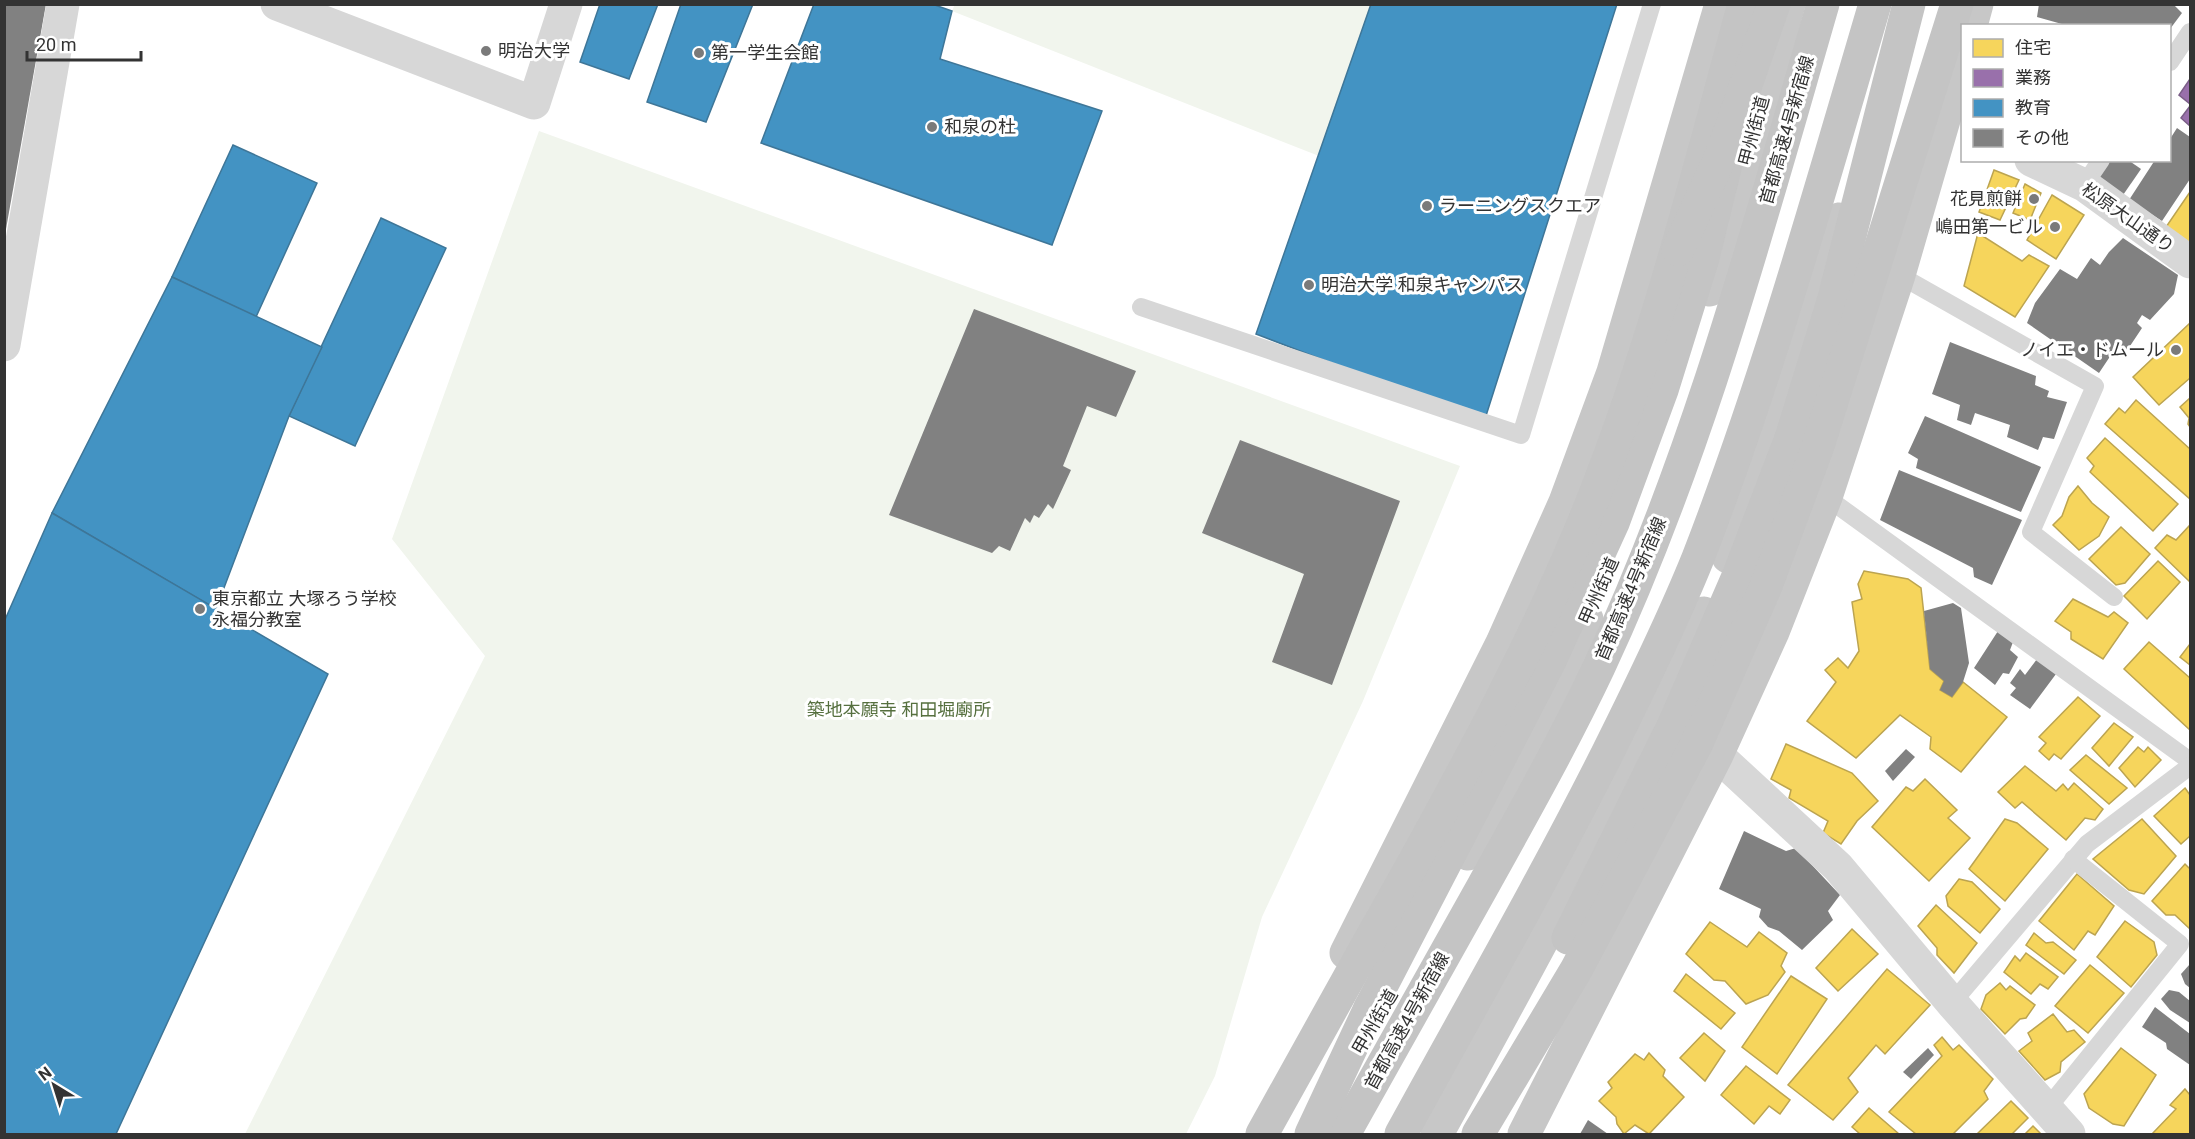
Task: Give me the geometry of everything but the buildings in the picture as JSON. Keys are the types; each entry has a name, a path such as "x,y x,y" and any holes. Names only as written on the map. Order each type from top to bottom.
{"highway":[{"path":"1255,1134 1502,643 1565,502 1613,372 1721,4"},
{"path":"1262,1134 1465,769 1525,652 1587,513 1635,383 1678,250 1744,4"},
{"path":"1310,1134 1370,1008 1549,663 1613,523 1662,390 1703,258 1764,4"},
{"path":"1678,250 1723,151 1774,4"},
{"name":"甲州街道","path":"1310,1134 1381,1014 1504,786 1567,663 1625,533 1674,397 1717,267 1789,4"},
{"name":"首都高速4号新宿線","path":"1344,1134 1532,797 1598,667 1654,538 1702,406 1745,274 1823,4"},
{"path":"1401,1134 1574,818 1639,689 1697,560 1747,424 1792,286 1875,4"},
{"path":"1437,1134 1602,829 1665,702 1724,568 1776,428 1882,69 1904,4"},
{"path":"1476,1134 1562,951 1674,724 1739,574 1791,438 1834,298 1909,4"},
{"path":"1476,1134 1576,970 1696,745 1766,586 1818,446 1958,4"},
{"path":"1972,24 1977,4"},
{"path":"1524,1134 1717,755 1773,632 1826,497 1899,275 1954,125 1961,66"}],"street":[{"path":"4,345 63,4"},
{"path":"277,4 534,103 566,4"},
{"name":"松原大山通り","path":"2040,162 2092,173 2190,262"},
{"path":"1717,755 1838,867 1952,1003 2069,1134"}],"lane":[{"path":"1141,308 1521,435 1652,4"},
{"path":"2171,59 2190,32"},
{"path":"1899,275 2095,386 2031,532 2114,597"},
{"path":"1826,497 2190,761"},
{"path":"1952,1003 2087,844 2190,766"},
{"path":"2046,1110 2181,944 2073,859"}],"green space":[{"path":"955,4 1372,5 1319,156 952,11"},
{"name":"築地本願寺 和田堀廟所","path":"539,131 1460,466 1363,701 1262,917 1215,1076 1186,1134 245,1134 485,656 392,539"}],"place":[{"name":"明治大学","path":"486,51"},
{"name":"第一学生会館","path":"699,53"},
{"name":"和泉の杜","path":"932,127"},
{"name":"花見煎餅","path":"2034,199"},
{"name":"ラーニングスクエア","path":"1427,206"},
{"name":"嶋田第一ビル","path":"2055,227"},
{"name":"明治大学 和泉キャンパス","path":"1309,285"},
{"name":"ノイエ・ドムール","path":"2176,350"},
{"name":"東京都立 大塚ろう学校 永福分教室","path":"200,609"}]}
